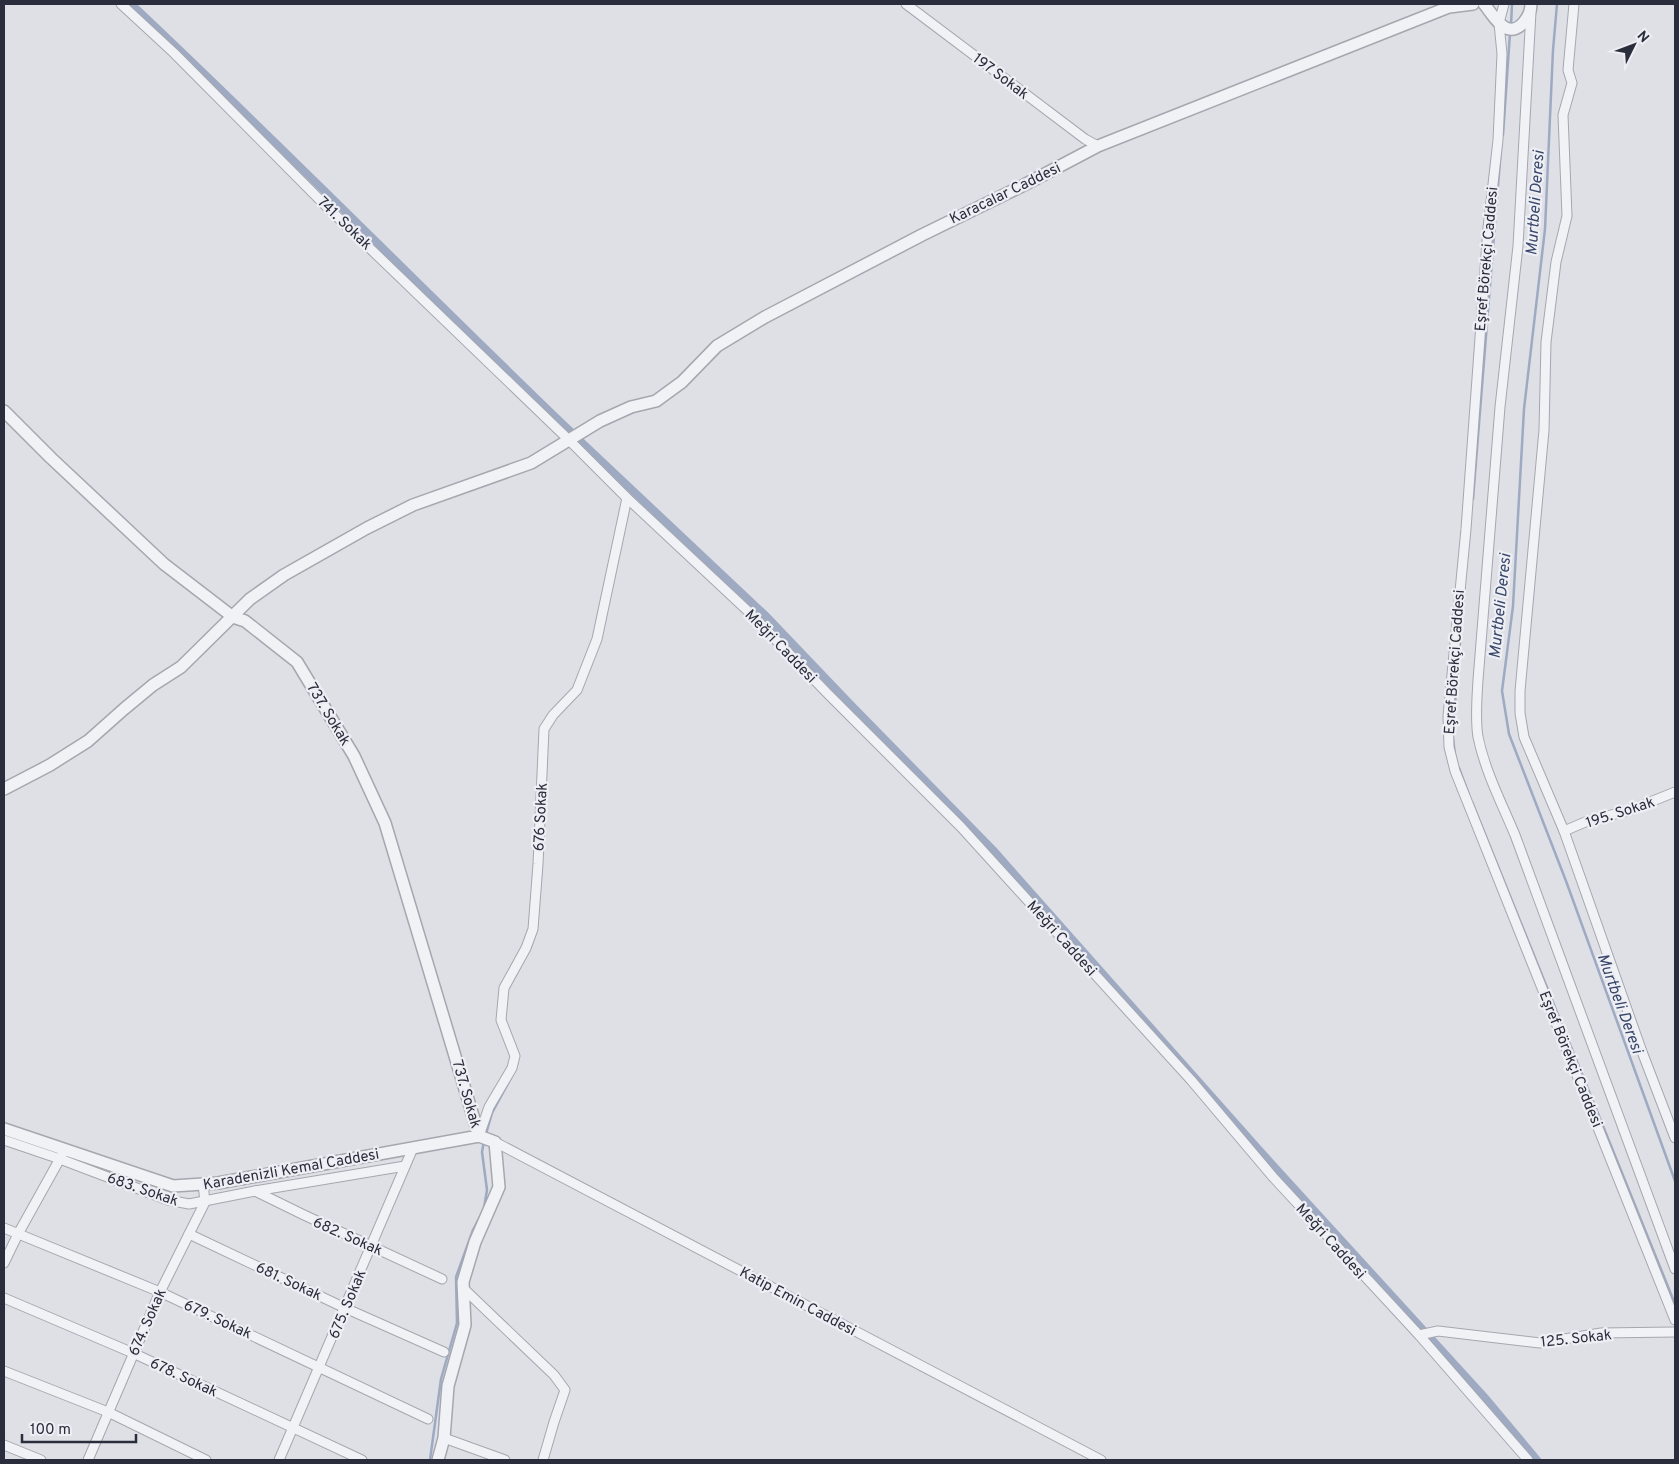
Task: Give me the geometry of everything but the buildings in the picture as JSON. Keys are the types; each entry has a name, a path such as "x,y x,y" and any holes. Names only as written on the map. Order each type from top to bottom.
{"street":[{"name":"741. Sokak","path":"121,4 174,53 327,207 570,441"},
{"name":"197 Sokak","path":"906,4 1085,139 1098,146"},
{"name":"Karacalar Caddesi","path":"4,788 50,765 88,741 153,685 181,668 250,599 284,574 367,528 413,504 531,463 600,421 631,407 656,401 682,382 717,346 765,317 969,210 1024,185 1098,146 1449,7 1472,4"},
{"path":"1484,4 1506,27"},
{"path":"1504,4 1506,27"},
{"path":"1574,4 1568,70 1572,83 1563,115 1567,216 1556,262 1546,342 1544,430 1520,691 1520,714 1524,737 1564,831 1641,1049 1675,1138"},
{"path":"1506,27 1522,25 1531,8"},
{"path":"1531,8 1518,246 1500,407 1476,706 1478,737 1493,782 1515,835 1675,1269"},
{"name":"Eşref Börekçi Caddesi","path":"1506,27 1502,54 1498,140 1488,228 1466,529 1448,716 1449,747 1455,771 1675,1320"},
{"name":"737. Sokak","path":"4,411 164,564 233,617 245,621 297,662 354,756 385,823 486,1139 499,1187 475,1242 462,1282 465,1324 448,1386 444,1438 438,1460"},
{"name":"Meğri Caddesi","path":"570,441 627,498 750,613 827,694 961,827 1178,1065 1273,1177 1418,1335 1528,1460"},
{"name":"676 Sokak","path":"486,1139 489,1107 512,1068 515,1056 502,1020 504,988 526,948 533,929 544,729 553,715 577,690 596,639 627,498"},
{"name":"195. Sokak","path":"1564,831 1590,820 1628,811 1675,792"},
{"name":"Karadenizli Kemal Caddesi","path":"4,1129 62,1155 173,1186 218,1183 413,1148 486,1139"},
{"name":"Katip Emin Caddesi","path":"486,1139 1101,1460"},
{"name":"683. Sokak","path":"4,1140 62,1155 168,1200 188,1204 405,1166"},
{"name":"675. Sokak","path":"279,1460 413,1148"},
{"path":"4,1263 62,1155"},
{"path":"203,1184 205,1202"},
{"name":"682. Sokak","path":"256,1191 304,1216 442,1279"},
{"name":"674. Sokak","path":"88,1460 160,1292 205,1202"},
{"name":"679. Sokak","path":"4,1228 160,1292 428,1419"},
{"name":"681. Sokak","path":"189,1234 345,1308 444,1352"},
{"path":"463,1288 554,1374 563,1385 565,1390 563,1401 554,1422 543,1460"},
{"name":"678. Sokak","path":"4,1298 133,1353 362,1460"},
{"name":"125. Sokak","path":"1418,1335 1438,1331 1540,1343 1601,1333 1675,1332"},
{"path":"4,1370 108,1412 206,1460"},
{"path":"444,1438 505,1460"},
{"path":"4,1445 41,1460"}],"waterway":[{"path":"131,4 571,432"},
{"path":"1511,25 1512,4"},
{"name":"Murtbeli Deresi","path":"1557,4 1553,50 1545,229 1524,409 1513,606 1502,691 1509,734 1566,881 1675,1181"},
{"path":"1503,135 1510,33"},
{"path":"1473,499 1501,148"},
{"path":"580,441 766,616 993,850 1259,1150 1486,1399 1537,1460"},
{"path":"1453,728 1464,594"},
{"path":"1453,738 1455,755"},
{"path":"1459,768 1469,795"},
{"path":"1472,802 1675,1304"},
{"path":"486,1134 492,1113 512,1076"},
{"path":"484,1141 482,1152 487,1190 484,1208"},
{"path":"430,1460 441,1379 457,1323 456,1277 473,1230 482,1213"}]}
